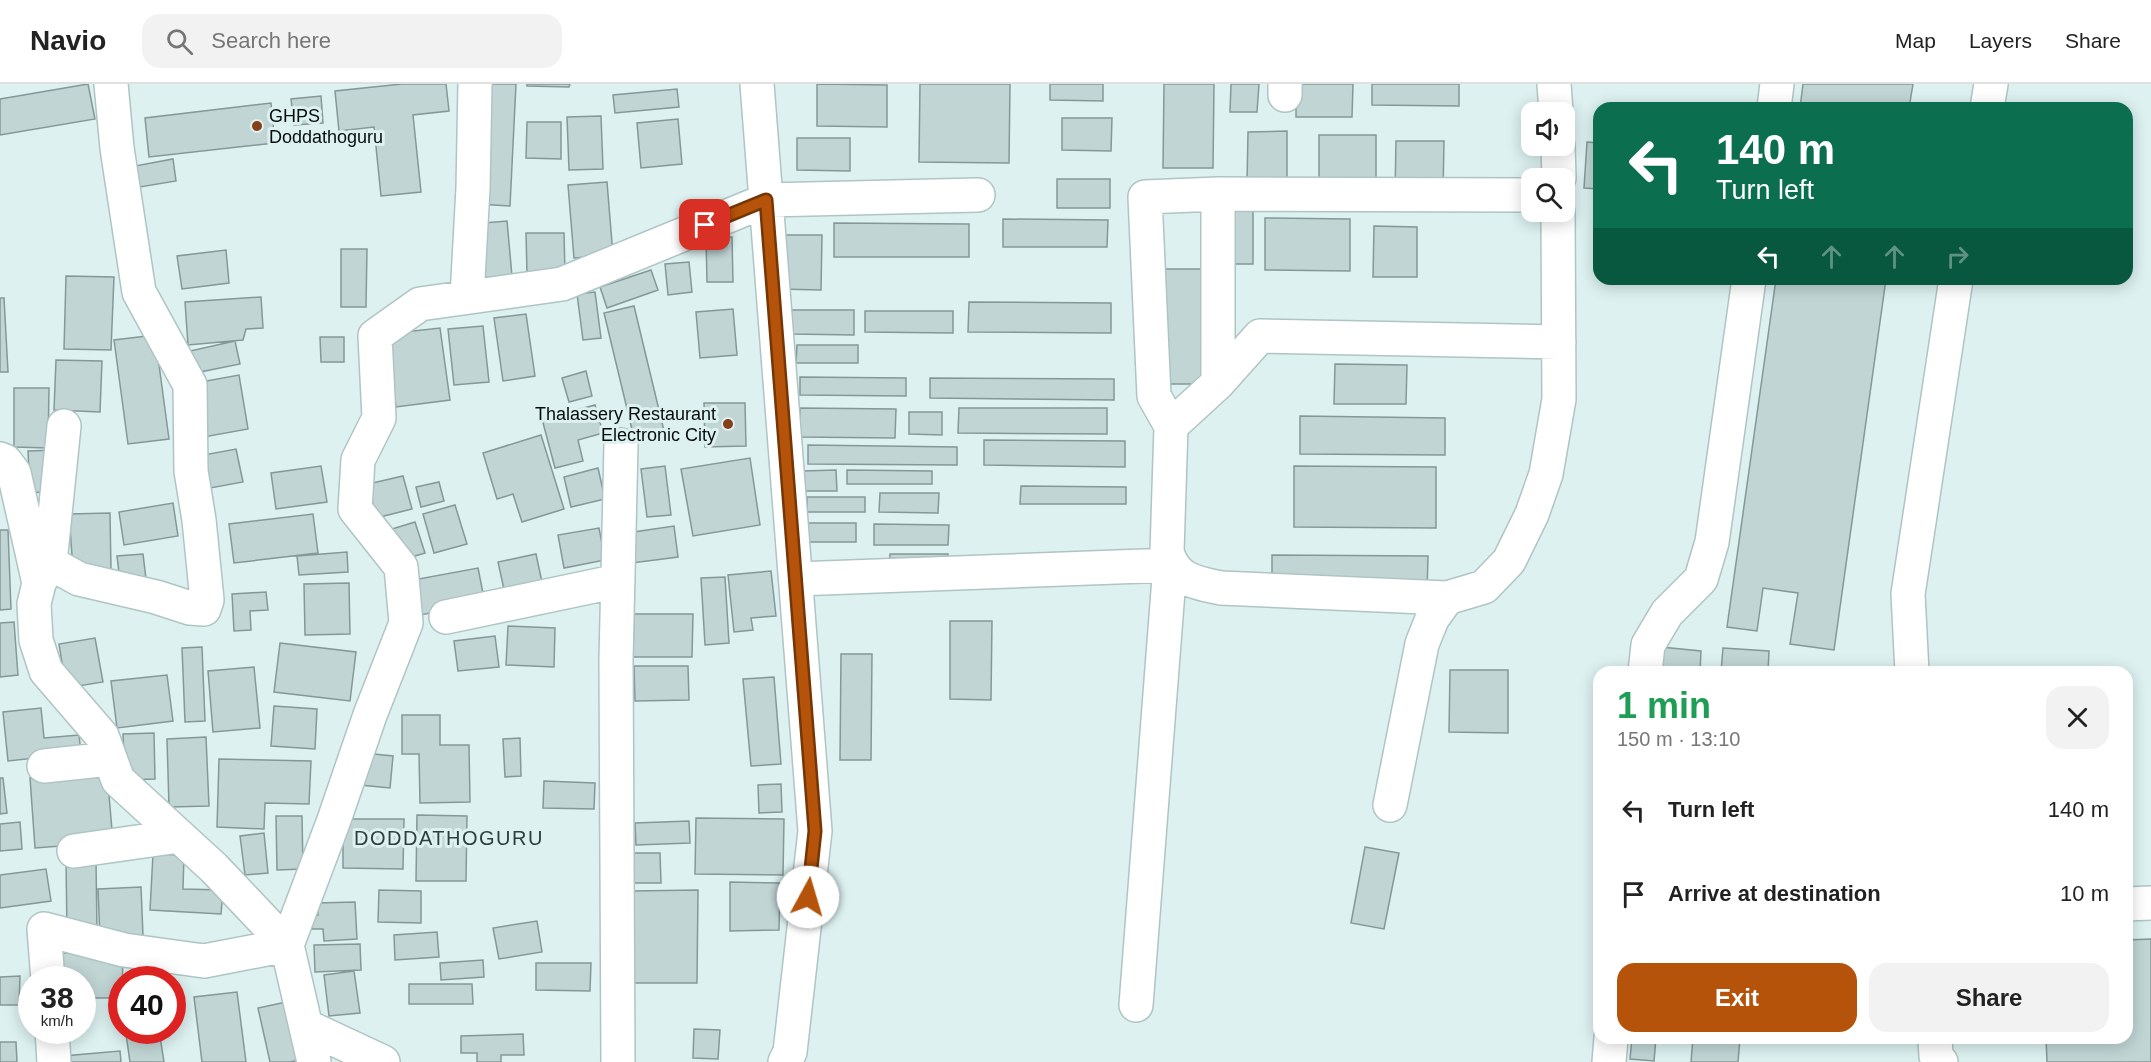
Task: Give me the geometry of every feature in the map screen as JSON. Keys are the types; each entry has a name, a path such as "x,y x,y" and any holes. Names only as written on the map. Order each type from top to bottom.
{"street":[{"path":"45,573 156,597 190,608 204,609 207,600 199,520 191,471 190,385 139,292 117,148 111,84"},
{"path":"467,297 473,188 475,84"},
{"path":"757,84 815,831 790,1052 785,1062"},
{"path":"1554,84 1555,102"},
{"path":"1775,102 1777,84"},
{"path":"1988,102 1991,84"},
{"path":"287,945 370,715 406,623 401,567 355,509 358,460 379,418 375,336 420,303 562,284 766,200 978,195"},
{"path":"1136,1005 1170,565 1166,537 1171,426 1154,396 1145,198 1218,195 1521,195"},
{"path":"1218,195 1218,383"},
{"path":"1170,565 1177,573 1189,579 1221,588 1447,598 1484,587 1509,561 1532,514 1546,474 1559,399 1558,222"},
{"path":"1646,666 1648,645 1667,613 1701,579 1712,542 1748,285"},
{"path":"1912,666 1908,594 1955,285"},
{"path":"1171,426 1218,383 1260,336 1559,342"},
{"path":"64,426 45,573 34,604 36,640 46,671 102,736 118,780 214,868 287,945 308,1027 314,1062"},
{"path":"618,1062 616,660 621,445"},
{"path":"0,459 5,461 14,473 45,573"},
{"path":"796,579 1170,565"},
{"path":"446,617 618,581"},
{"path":"1390,805 1422,644 1432,619 1447,598"},
{"path":"44,766 110,759"},
{"path":"74,851 179,836"},
{"path":"2133,904 2151,903"},
{"path":"47,966 44,929 124,950 204,961 287,945"},
{"path":"308,1027 383,1062"},
{"path":"53,1044 54,1062"},
{"path":"1609,1062 1610,1044"}],"building":[{"path":"88,84 95,119 0,135 0,99"},
{"path":"402,84 446,84 449,111 413,115 421,192 381,196 374,127 339,131 335,91"},
{"path":"482,84 516,84 510,206 477,204"},
{"path":"527,84 570,84 569,87 527,86"},
{"path":"817,84 887,85 887,127 817,126"},
{"path":"920,84 1010,84 1009,163 919,162"},
{"path":"1050,84 1103,84 1103,101 1050,100"},
{"path":"1164,84 1214,84 1213,168 1163,168"},
{"path":"1231,84 1259,84 1257,112 1230,112"},
{"path":"1296,84 1353,84 1352,117 1296,117"},
{"path":"1372,84 1459,84 1459,106 1372,105"},
{"path":"1803,84 1913,84 1910,102 1801,102"},
{"path":"677,89 679,107 615,113 613,95"},
{"path":"321,96 323,123 294,125 291,99"},
{"path":"271,103 275,143 149,157 145,118"},
{"path":"601,116 603,169 569,170 567,117"},
{"path":"1062,118 1112,118 1111,151 1062,150"},
{"path":"678,119 682,164 641,168 637,123"},
{"path":"527,122 561,122 561,159 526,158"},
{"path":"1287,131 1287,183 1247,183 1248,132"},
{"path":"1319,135 1376,135 1376,185 1319,185"},
{"path":"797,138 850,138 850,171 797,170"},
{"path":"1396,141 1444,141 1443,193 1395,193"},
{"path":"1587,142 1593,142 1593,189 1584,188"},
{"path":"173,159 176,181 140,187 135,166"},
{"path":"1057,179 1110,179 1110,208 1057,208"},
{"path":"607,182 613,255 574,258 568,185"},
{"path":"1223,208 1253,209 1253,264 1223,264"},
{"path":"1265,218 1350,219 1350,271 1265,270"},
{"path":"1003,219 1108,220 1107,247 1003,247"},
{"path":"507,221 512,276 477,278 472,224"},
{"path":"834,223 969,224 969,257 834,257"},
{"path":"1374,226 1417,227 1417,277 1373,277"},
{"path":"526,233 564,233 565,274 527,274"},
{"path":"778,235 822,235 821,290 778,289"},
{"path":"732,237 733,282 707,282 706,238"},
{"path":"341,249 367,249 366,307 341,307"},
{"path":"226,250 229,283 182,289 177,256"},
{"path":"689,262 692,292 668,295 665,264"},
{"path":"1156,269 1210,269 1209,384 1155,384"},
{"path":"651,270 658,290 607,308 600,287"},
{"path":"66,276 114,277 111,350 64,349"},
{"path":"1775,285 1885,285 1834,650 1790,644 1798,593 1763,588 1757,631 1727,627"},
{"path":"595,292 601,338 583,340 577,294"},
{"path":"261,297 263,328 246,329 243,340 188,345 185,302"},
{"path":"0,298 4,298 8,372 0,372"},
{"path":"969,302 1111,303 1111,333 968,332"},
{"path":"634,306 665,435 635,442 604,313"},
{"path":"733,309 737,355 700,358 696,312"},
{"path":"791,310 854,310 854,335 791,334"},
{"path":"865,311 953,311 953,333 865,332"},
{"path":"526,314 535,376 503,381 494,318"},
{"path":"483,326 489,382 454,385 448,329"},
{"path":"440,328 450,400 396,407 387,334"},
{"path":"155,335 169,439 128,444 114,340"},
{"path":"320,337 344,337 344,362 321,362"},
{"path":"235,341 240,364 195,373 190,351"},
{"path":"797,345 858,345 858,363 796,363"},
{"path":"56,360 102,361 100,412 54,410"},
{"path":"1335,364 1407,365 1406,404 1334,404"},
{"path":"586,371 592,396 569,402 562,378"},
{"path":"239,375 248,429 204,437 195,383"},
{"path":"800,377 906,378 906,396 800,395"},
{"path":"930,378 1114,379 1114,400 930,398"},
{"path":"14,388 49,388 48,448 14,447"},
{"path":"704,403 745,403 746,446 705,447"},
{"path":"595,405 603,433 578,440 583,461 555,468 542,419"},
{"path":"800,408 896,409 895,438 800,437"},
{"path":"959,408 1107,408 1107,434 958,433"},
{"path":"909,412 942,412 942,435 909,434"},
{"path":"1300,416 1445,418 1445,455 1300,454"},
{"path":"541,435 564,509 522,522 513,494 497,499 483,453"},
{"path":"984,440 1125,441 1125,467 984,465"},
{"path":"808,445 957,447 957,465 808,464"},
{"path":"236,449 243,482 205,489 198,456"},
{"path":"54,450 55,491 30,493 28,451"},
{"path":"750,458 760,525 693,536 681,469"},
{"path":"321,466 327,502 276,509 271,473"},
{"path":"665,466 671,515 647,517 641,469"},
{"path":"1294,466 1436,467 1436,528 1294,527"},
{"path":"598,468 605,499 571,507 564,477"},
{"path":"836,470 837,491 803,491 802,471"},
{"path":"847,470 932,471 932,484 847,484"},
{"path":"403,476 412,509 376,518 368,484"},
{"path":"439,482 444,501 421,507 416,487"},
{"path":"1021,486 1126,487 1126,504 1020,504"},
{"path":"880,493 939,493 938,513 879,512"},
{"path":"807,497 865,497 865,512 807,512"},
{"path":"173,503 178,536 124,545 119,512"},
{"path":"455,505 467,544 434,553 423,514"},
{"path":"110,513 111,571 73,569 69,514"},
{"path":"313,514 318,553 234,563 229,524"},
{"path":"415,522 425,553 402,560 392,529"},
{"path":"805,523 856,523 856,542 805,542"},
{"path":"874,524 949,525 948,545 874,545"},
{"path":"674,526 678,557 632,563 627,533"},
{"path":"599,528 605,560 564,568 558,535"},
{"path":"0,530 8,530 11,609 0,610"},
{"path":"347,552 348,572 299,575 297,556"},
{"path":"143,554 146,579 120,581 117,556"},
{"path":"536,554 543,587 505,594 498,562"},
{"path":"890,554 948,554 947,573 889,573"},
{"path":"1272,555 1428,556 1427,591 1272,589"},
{"path":"478,568 485,603 420,615 413,580"},
{"path":"771,571 776,616 751,618 753,630 734,632 728,575"},
{"path":"725,577 729,643 705,645 701,578"},
{"path":"349,583 350,634 305,635 304,584"},
{"path":"266,592 268,610 250,611 251,630 234,631 232,594"},
{"path":"634,614 693,614 692,657 633,657"},
{"path":"950,621 992,621 991,700 950,699"},
{"path":"14,622 18,675 0,677 0,623"},
{"path":"508,626 555,628 554,667 506,665"},
{"path":"495,636 499,667 458,671 454,641"},
{"path":"95,638 103,682 66,688 59,644"},
{"path":"280,643 356,652 350,701 274,692"},
{"path":"202,647 205,721 185,722 182,648"},
{"path":"1661,647 1701,651 1700,666 1660,666"},
{"path":"1723,648 1769,651 1768,666 1722,666"},
{"path":"841,654 872,654 871,760 840,760"},
{"path":"634,666 688,666 689,700 635,701"},
{"path":"254,667 260,728 213,732 208,671"},
{"path":"1450,670 1508,670 1508,733 1449,732"},
{"path":"167,675 173,721 117,728 111,681"},
{"path":"774,677 781,764 751,766 743,679"},
{"path":"274,706 317,709 315,749 271,746"},
{"path":"41,708 44,738 79,735 81,753 8,761 3,712"},
{"path":"402,715 440,715 440,745 469,745 470,802 420,803 419,754 402,754"},
{"path":"154,733 155,779 125,780 123,734"},
{"path":"206,737 209,806 169,807 167,739"},
{"path":"520,738 521,776 505,777 503,739"},
{"path":"364,753 393,756 390,788 360,785"},
{"path":"219,759 311,761 309,804 265,803 264,829 217,827"},
{"path":"107,772 113,842 35,848 30,778"},
{"path":"0,778 3,778 7,813 0,814"},
{"path":"544,781 595,783 594,809 543,808"},
{"path":"781,784 782,812 759,813 758,785"},
{"path":"417,815 467,816 466,881 416,881"},
{"path":"276,816 302,816 303,869 277,870"},
{"path":"696,818 784,819 783,875 695,874"},
{"path":"343,819 404,819 403,869 343,868"},
{"path":"689,821 690,843 636,845 635,823"},
{"path":"20,822 22,849 0,851 0,824"},
{"path":"264,833 268,873 245,875 240,836"},
{"path":"1365,847 1399,853 1384,929 1351,923"},
{"path":"629,853 660,853 661,883 630,883"},
{"path":"153,854 184,855 183,889 223,890 221,914 150,910"},
{"path":"66,860 96,860 97,933 67,934"},
{"path":"46,869 51,901 0,908 0,875"},
{"path":"730,882 780,883 779,930 730,931"},
{"path":"141,887 143,936 100,938 98,889"},
{"path":"379,890 421,891 421,923 378,922"},
{"path":"698,890 697,983 630,983 631,891"},
{"path":"355,902 357,939 324,941 323,929 312,929 311,916 318,915 317,903"},
{"path":"537,921 542,952 499,959 493,928"},
{"path":"437,932 439,957 395,960 394,935"},
{"path":"2151,939 2151,1062 2047,1062 2046,1044 2133,1044 2133,940"},
{"path":"360,944 361,970 315,972 314,945"},
{"path":"59,953 123,953 123,966 108,966 108,998 96,998 96,966 59,966"},
{"path":"483,960 484,977 441,980 440,963"},
{"path":"536,963 591,963 590,991 536,990"},
{"path":"354,971 360,1013 329,1016 324,975"},
{"path":"18,976 18,1005 0,1005 0,977"},
{"path":"409,984 472,984 473,1004 409,1004"},
{"path":"237,992 246,1062 202,1062 194,997"},
{"path":"291,1001 304,1059 270,1062 258,1008"},
{"path":"694,1029 720,1030 718,1059 693,1058"},
{"path":"523,1034 524,1055 501,1055 501,1062 477,1062 477,1053 461,1053 461,1036"},
{"path":"0,1042 16,1042 17,1062 0,1062"},
{"path":"127,1044 161,1044 164,1062 130,1062"},
{"path":"1631,1044 1655,1044 1654,1061 1630,1059"},
{"path":"1692,1044 1740,1044 1738,1062 1691,1062"},
{"path":"120,1051 121,1062 64,1062 63,1056"}],"place":[{"name":"GHPS Doddathoguru","path":"257,126"},
{"name":"Thalassery Restaurant Electronic City","path":"728,424"}],"district":[{"name":"DODDATHOGURU","path":"449,838"}],"route":[{"path":"705,225 766,200 815,831 808,897"}]}
